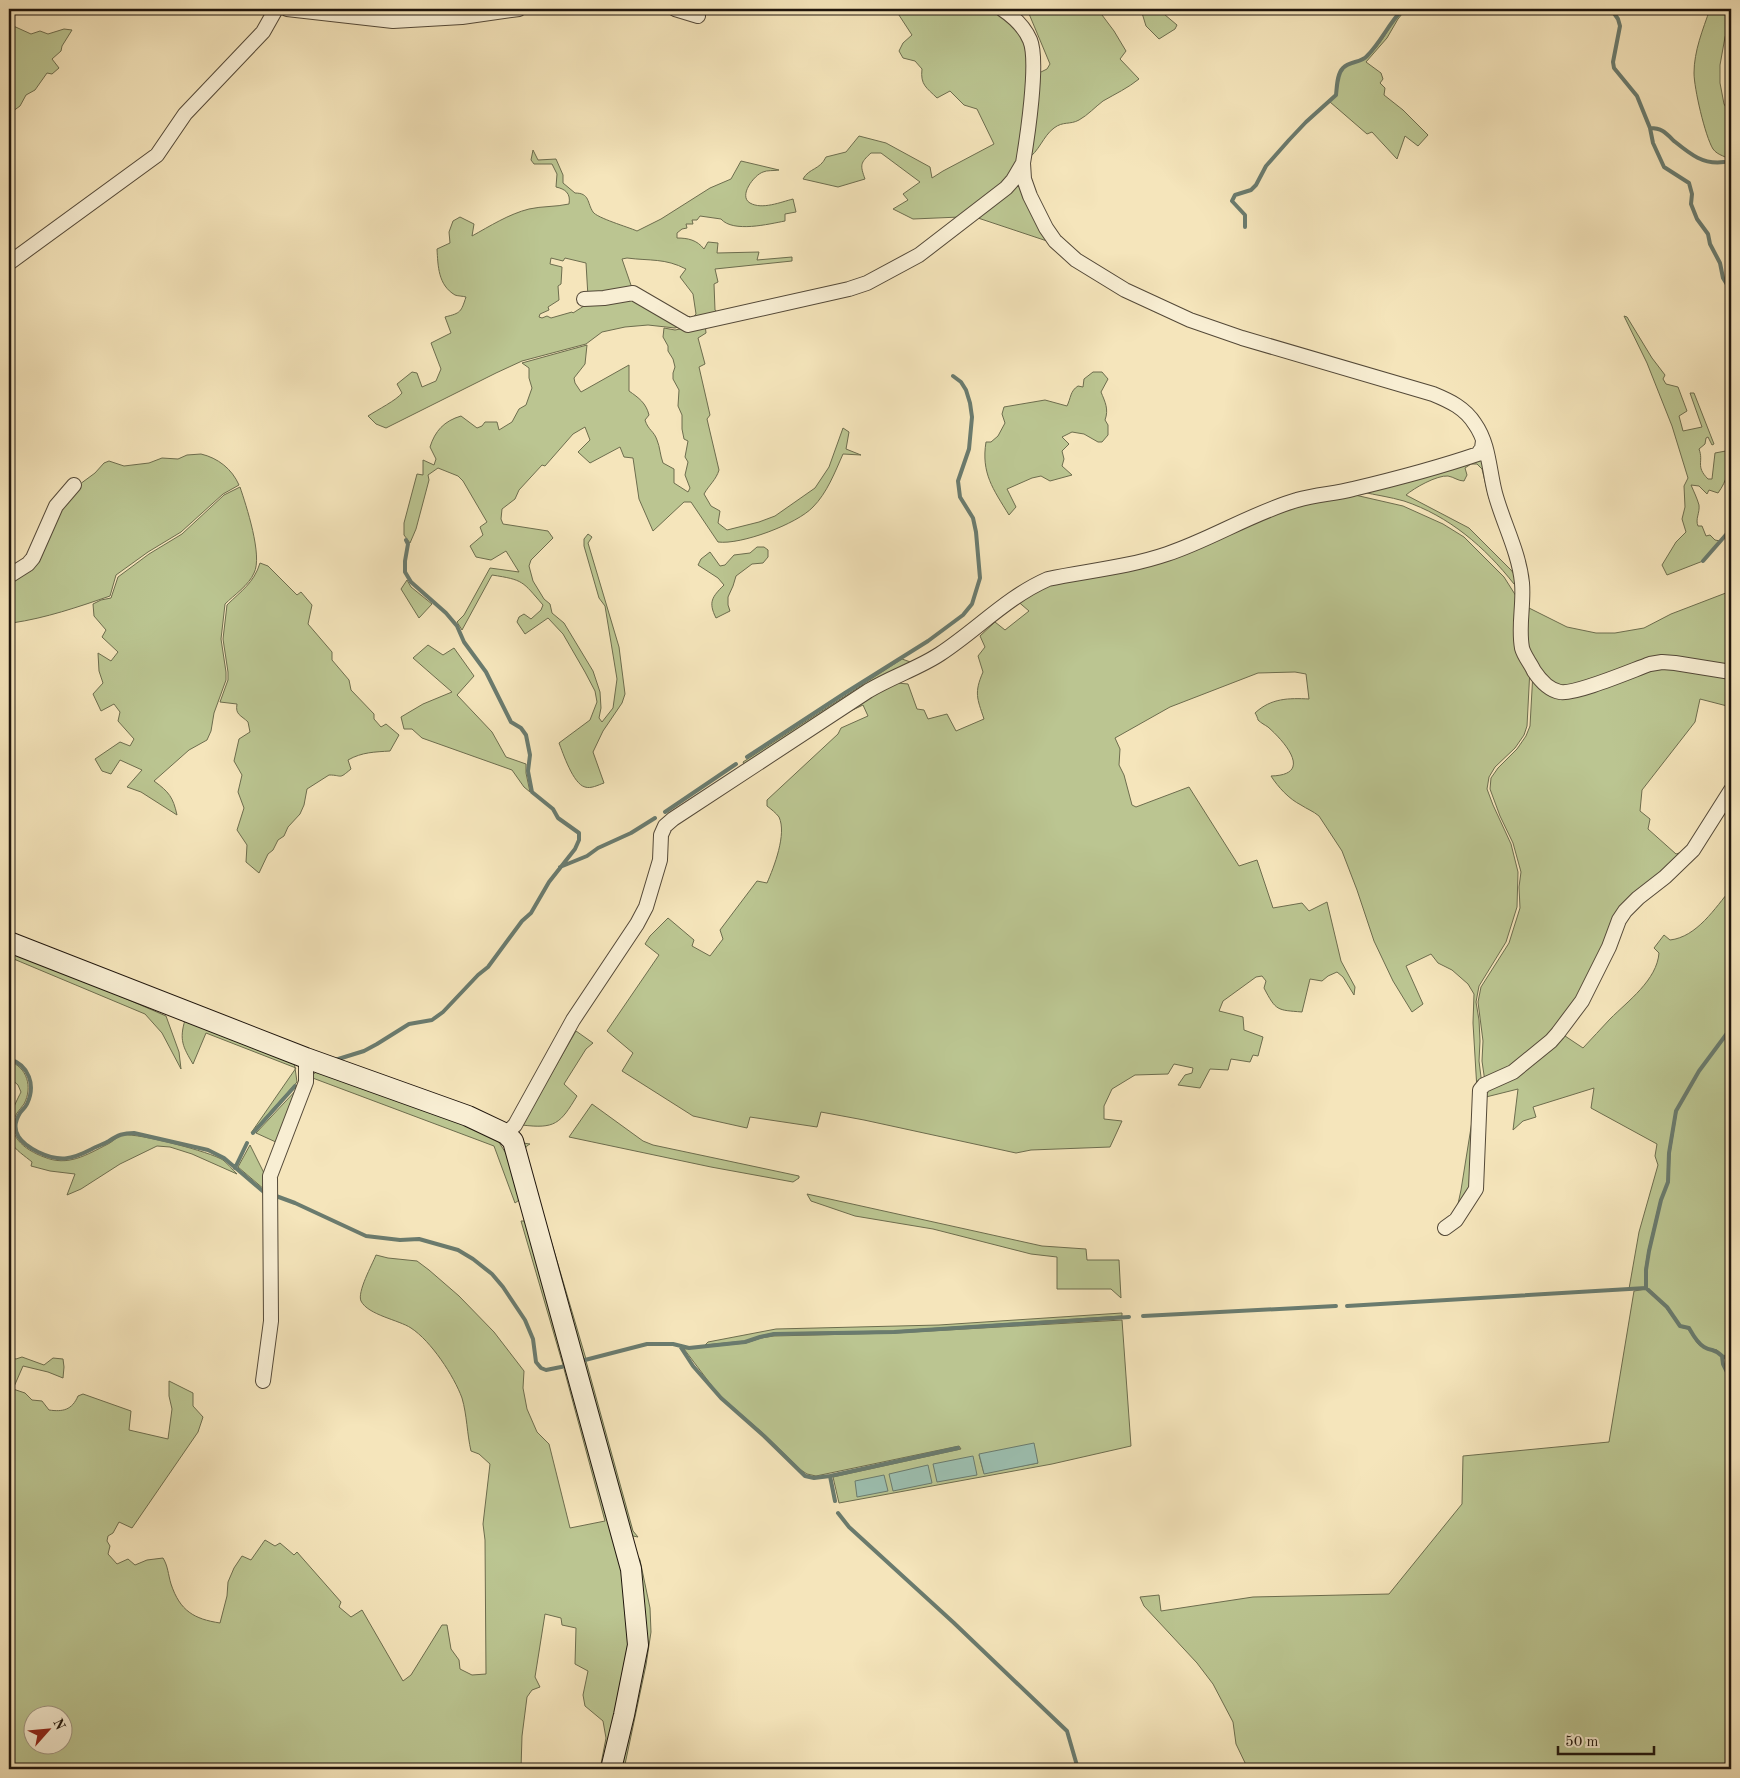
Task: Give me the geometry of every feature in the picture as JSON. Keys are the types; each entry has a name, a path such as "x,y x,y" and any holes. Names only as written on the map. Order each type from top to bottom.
{"main road":[{"path":"9,942 306,1058 468,1116 506,1134 512,1141 631,1569 638,1645 611,1769"}],"street":[{"path":"9,263 157,155 185,114 263,32 276,9"},
{"path":"287,9 393,20 462,17 519,9"},
{"path":"675,9 698,16"},
{"path":"1002,9 1014,17 1024,28 1031,42 1033,68 1023,164 1024,179 1037,213 1055,240 1076,260 1125,290 1190,320 1242,338 1433,394 1454,403 1466,413 1476,425 1483,441 1495,494 1519,564 1522,586 1520,626 1523,650 1538,678 1550,688 1561,692 1576,691 1650,664 1662,662 1731,672"},
{"path":"584,300 633,293 688,325 848,290 868,283 892,271 931,247 1006,188 1023,164"},
{"path":"506,1134 515,1125 573,1020 637,924 646,907 660,860 661,835 665,826 673,819 854,699 886,680 939,654 975,629 1018,594 1034,585 1048,579 1145,561 1167,554 1209,538 1227,528 1294,500 1313,495 1352,490 1478,454 1482,448 1483,441"},
{"path":"9,576 28,564 33,558 56,506 74,485"},
{"path":"1445,1228 1456,1220 1476,1189 1480,1090 1484,1085 1513,1072 1558,1033 1582,1001 1609,947 1619,920 1625,911 1693,850 1731,790"},
{"path":"263,1381 271,1321 270,1176 306,1082 306,1058"}],"green space":[{"path":"895,9 998,9 1022,30 1031,68 1015,173 960,217 913,219 893,209 908,200 903,194 920,182 881,153 871,153 863,162 862,167 865,179 838,187 803,179 805,175 821,164 826,157 846,152 859,136 886,143 930,167 932,178 994,144 977,109 964,105 950,91 937,98 923,83 922,69 915,61 903,58 899,51 903,43 912,35"},
{"path":"1027,9 1090,9 1099,11 1126,51 1120,59 1139,79 1103,101 1079,120 1060,124 1054,128 1027,159 1037,74 1047,69 1050,64"},
{"path":"1145,9 1158,9 1177,25 1175,29 1159,39 1146,26 1142,13"},
{"path":"1403,9 1406,9 1387,38 1366,62 1381,73 1383,79 1380,83 1385,88 1384,95 1403,110 1428,135 1418,146 1405,136 1397,159 1372,132 1367,134 1330,102 1336,93 1340,74 1344,67 1366,58 1372,53"},
{"path":"1710,9 1731,9 1731,21 1725,37 1720,65 1720,83 1724,104 1731,116 1731,161 1715,151 1710,143 1700,112 1694,80 1697,48"},
{"path":"9,24 31,34 40,31 48,34 64,29 72,30 61,51 52,59 59,68 52,74 47,73 35,90 26,95 20,106 9,114"},
{"path":"533,150 538,160 556,159 563,175 563,183 575,193 580,193 586,197 593,212 606,220 637,231 661,219 710,188 731,179 741,161 779,170 766,171 755,177 746,191 746,196 750,203 760,206 793,199 796,212 785,214 785,221 742,227 734,226 721,219 700,216 697,220 692,220 693,224 686,224 687,228 677,233 677,238 692,240 704,249 708,242 718,243 717,253 759,252 757,260 792,257 792,261 715,269 718,282 714,284 715,310 722,316 688,323 696,314 693,294 680,277 686,269 678,265 664,261 622,259 633,291 588,297 586,263 565,258 563,261 551,258 550,264 562,267 561,284 558,286 559,300 548,307 549,310 540,314 539,317 547,316 551,318 573,313 587,304 632,296 684,325 675,328 648,325 602,332 586,344 522,361 386,428 376,424 368,416 402,393 397,384 412,372 417,373 422,387 436,381 441,369 431,343 451,333 445,317 460,311 466,297 455,295 449,291 440,275 437,249 450,243 449,232 453,221 460,217 474,224 472,236 522,211 569,204 567,192 556,187 557,174 552,164 534,164 531,160"},
{"path":"1018,182 1050,242 978,218"},
{"path":"1624,316 1627,317 1652,358 1665,375 1663,379 1666,384 1678,387 1687,411 1679,416 1683,431 1702,427 1690,393 1694,393 1714,444 1712,445 1708,437 1705,444 1699,449 1702,471 1708,479 1712,479 1715,453 1731,450 1728,473 1718,493 1709,490 1707,494 1699,486 1691,485 1699,505 1698,526 1702,526 1706,536 1710,535 1715,540 1720,541 1703,561 1667,575 1662,565 1676,542 1686,532 1682,519 1685,507 1684,486 1688,478 1672,426 1647,363"},
{"path":"705,324 706,333 698,338 705,364 699,367 710,415 707,419 719,470 704,494 711,506 720,511 718,523 727,530 759,522 775,516 815,488 829,467 843,428 849,432 846,449 861,455 843,454 822,495 805,514 754,537 718,542 691,502 684,502 653,531 639,499 633,458 624,457 620,447 590,463 578,452 590,440 585,427 573,434 545,466 542,465 519,490 515,499 502,509 501,519 503,524 548,531 553,538 531,560 529,566 533,581 544,599 550,604 552,613 564,623 593,671 600,692 601,708 599,718 602,722 613,708 617,679 605,606 599,598 584,546 584,539 588,534 592,537 588,543 619,647 625,694 622,703 603,731 593,752 604,783 585,787 576,780 559,743 590,720 597,702 595,691 563,634 548,618 525,634 517,622 519,617 524,614 531,619 541,610 543,605 526,586 517,580 492,575 462,630 457,622 464,615 490,568 519,572 506,551 491,560 476,557 470,546 483,535 480,527 487,522 463,481 458,476 438,468 428,475 429,480 416,529 410,543 404,535 404,523 417,474 423,475 423,460 434,465 436,459 430,447 441,427 461,416 477,428 485,422 497,422 499,430 512,422 519,409 526,405 532,388 529,368 522,363 587,345 585,364 574,378 581,392 629,365 629,391 646,407 649,415 645,420 656,437 663,463 674,469 674,483 688,492 690,488 685,475 688,462 685,457 688,441 684,439 682,415 678,406 679,390 673,379 675,367 663,337 664,328 675,330"},
{"path":"1093,372 1102,372 1108,379 1101,392 1107,409 1105,420 1108,425 1108,435 1102,442 1098,442 1084,434 1072,432 1062,437 1069,444 1062,451 1064,459 1062,466 1072,475 1050,481 1041,476 1007,489 1016,507 1009,515 993,489 985,463 986,442 991,442 998,436 1005,423 1002,414 1004,407 1045,400 1067,406 1073,390 1078,386 1083,387 1084,379"},
{"path":"1481,453 1499,524 1489,498 1482,469 1477,464 1471,464 1465,468 1467,475 1464,481 1443,476 1426,482 1406,495 1469,528 1511,570 1520,582 1517,584 1514,584 1478,545 1436,515 1404,501 1362,492"},
{"path":"201,454 213,458 224,465 239,485 223,494 181,532 148,552 116,575 110,596 50,615 25,621 9,622 9,579 25,570 53,518 76,487 95,473 104,463 109,461 124,466 149,463 162,458 178,459 187,455"},
{"path":"240,487 253,530 256,565 249,582 225,604 221,639 226,680 207,740 189,750 154,781 170,795 177,815 141,792 127,787 142,770 120,760 111,774 102,771 95,759 120,742 130,746 134,739 118,721 120,712 114,704 101,711 93,694 103,683 99,671 98,653 111,661 118,652 102,637 106,630 94,616 93,604 111,598 118,577 149,554 182,534 224,495"},
{"path":"1355,495 1403,506 1443,524 1464,537 1504,577 1516,596 1530,668 1527,726 1524,735 1515,748 1495,767 1489,777 1487,789 1511,844 1518,872 1517,907 1506,942 1479,986 1476,1002 1479,1020 1479,1061 1482,1085 1472,1189 1455,1218 1477,1090 1473,1023 1474,994 1468,984 1452,970 1438,963 1431,954 1406,966 1423,1004 1412,1012 1393,981 1374,941 1342,851 1319,816 1288,796 1271,776 1284,774 1291,770 1293,764 1292,757 1282,741 1258,720 1255,713 1267,704 1280,700 1309,699 1306,674 1295,672 1258,673 1170,707 1115,738 1120,749 1119,765 1124,775 1132,805 1136,807 1189,787 1239,866 1257,860 1273,908 1302,903 1309,911 1327,902 1341,961 1355,987 1354,995 1343,977 1337,972 1322,981 1310,979 1302,1012 1287,1011 1278,1008 1271,1001 1264,988 1266,981 1262,976 1256,977 1223,1001 1219,1011 1243,1017 1244,1030 1263,1037 1258,1056 1253,1055 1250,1062 1231,1059 1228,1070 1210,1069 1200,1088 1178,1085 1185,1075 1192,1073 1193,1068 1174,1064 1168,1074 1135,1075 1112,1089 1104,1106 1104,1119 1122,1121 1110,1147 1031,1150 1016,1153 821,1112 817,1127 750,1117 747,1128 693,1116 622,1071 633,1053 607,1031 659,955 645,944 650,936 668,918 694,940 692,946 710,956 723,939 720,930 757,881 767,883 773,868 781,841 781,824 779,817 767,806 767,800 838,734 841,728 868,716 863,705 838,717 887,682 908,684 917,709 924,710 928,719 947,714 956,731 984,719 978,696 978,685 983,672 978,656 985,647 980,636 995,622 1005,630 1029,611 1015,599 1035,587 1145,563 1295,503"},
{"path":"757,547 764,547 768,550 768,557 763,563 752,564 736,576 728,597 730,611 716,618 712,608 712,600 724,585 718,578 698,565 701,559 710,552 720,566 725,565 734,555 750,553"},
{"path":"260,563 268,566 297,595 301,592 312,605 308,624 332,652 332,660 349,680 351,690 374,714 374,719 381,727 386,724 399,735 390,751 353,757 348,760 351,769 344,775 329,775 307,789 300,814 268,854 259,873 246,862 247,845 237,830 244,808 238,792 242,775 234,761 239,739 250,732 248,722 238,713 237,704 220,702 228,680 223,639 227,605 251,581"},
{"path":"407,580 411,587 432,604 419,618 401,589"},
{"path":"1731,591 1731,668 1679,660 1559,689 1525,652 1529,608 1567,627 1596,633 1615,633 1644,628 1671,614"},
{"path":"428,645 443,655 454,648 474,676 457,695 492,732 506,757 526,764 530,792 512,770 422,738 412,729 404,729 401,717 423,704 452,692 413,658"},
{"path":"902,659 916,664 746,768 743,762"},
{"path":"1651,665 1731,675 1731,707 1700,699 1695,722 1642,790 1640,811 1650,819 1648,829 1676,854 1682,852 1626,907 1583,994 1533,1054 1485,1082 1482,1061 1483,1041 1478,1002 1481,987 1509,943 1520,908 1519,887 1521,872 1513,843 1490,789 1491,778 1517,749 1530,726 1533,672 1548,690"},
{"path":"1731,889 1731,1027 1699,1071 1676,1110 1669,1153 1668,1182 1660,1200 1648,1251 1645,1287 1629,1289 1639,1232 1658,1165 1655,1156 1657,1144 1591,1108 1594,1088 1533,1107 1536,1117 1523,1121 1513,1130 1518,1089 1482,1098 1482,1093 1562,1034 1583,1048 1647,981 1657,963 1659,953 1654,948 1664,935 1670,940 1680,938 1697,928"},
{"path":"9,948 166,1016 179,1052 181,1069 162,1033 145,1014 9,957"},
{"path":"185,1020 294,1061 295,1068 206,1033 193,1064 182,1038"},
{"path":"1731,1030 1731,1359 1723,1356 1717,1350 1707,1348 1699,1343 1689,1328 1681,1326 1668,1307 1647,1287 1646,1270 1661,1200 1669,1182 1670,1153 1677,1111 1700,1071"},
{"path":"576,1031 593,1043 586,1049 564,1084 577,1096 566,1113 556,1123 542,1126 522,1125"},
{"path":"9,1061 24,1073 28,1085 27,1098 14,1121 15,1135 18,1141 37,1154 53,1160 69,1160 92,1152 119,1136 132,1135 204,1152 223,1160 237,1174 192,1154 170,1147 157,1146 120,1164 81,1189 67,1195 75,1174 50,1171 31,1166 32,1162 20,1153 11,1142 8,1130 10,1117 21,1092 18,1085 9,1077"},
{"path":"321,1068 495,1136 507,1155 522,1198 515,1203 494,1146 310,1077"},
{"path":"295,1069 297,1082 251,1133"},
{"path":"299,1087 278,1143 256,1133"},
{"path":"592,1104 643,1141 653,1145 799,1176 799,1178 793,1182 569,1137"},
{"path":"523,1143 530,1144 525,1149 526,1156 586,1359 581,1361 586,1361 633,1531 638,1537 628,1535 519,1149"},
{"path":"250,1145 266,1177 265,1190 238,1167"},
{"path":"807,1194 1042,1246 1086,1249 1087,1260 1119,1260 1121,1298 1111,1289 1057,1289 1057,1257 1031,1254 933,1229 855,1216 811,1201"},
{"path":"521,1221 526,1221 569,1365 625,1573 628,1592 630,1649 605,1769 600,1769 606,1738 603,1721 585,1706 583,1695 588,1671 575,1664 576,1628 562,1625 561,1618 545,1614 535,1677 540,1687 532,1690 527,1697 522,1736 521,1769 9,1769 9,1357 16,1359 22,1357 44,1365 53,1358 63,1359 63,1378 23,1366 13,1389 25,1393 32,1400 42,1401 49,1410 59,1411 66,1409 76,1401 78,1396 83,1394 131,1411 129,1430 168,1439 172,1409 169,1396 169,1381 193,1393 193,1406 203,1417 198,1432 132,1528 119,1522 113,1533 108,1536 107,1541 110,1546 108,1554 117,1564 128,1559 135,1565 147,1560 163,1558 171,1584 184,1607 195,1616 220,1623 227,1596 228,1582 242,1556 251,1560 265,1540 275,1546 280,1543 294,1555 297,1552 341,1602 339,1607 351,1617 362,1610 403,1681 411,1675 442,1625 447,1625 451,1649 459,1660 460,1669 472,1675 486,1674 485,1540 483,1524 490,1464 479,1454 471,1451 462,1398 448,1370 434,1350 411,1328 377,1314 361,1301 361,1291 376,1255 417,1261 429,1270 459,1296 494,1332 524,1371 523,1388 527,1409 537,1432 549,1444 570,1528 605,1521 564,1369 568,1366 563,1365"},
{"path":"1646,1289 1666,1308 1680,1327 1688,1329 1698,1344 1706,1349 1716,1351 1722,1357 1726,1373 1731,1381 1731,1769 1248,1769 1236,1744 1233,1722 1213,1684 1197,1663 1144,1606 1140,1597 1159,1595 1161,1611 1253,1597 1389,1594 1462,1504 1463,1456 1609,1442 1634,1291"},
{"path":"1122,1313 1122,1316 894,1331 774,1333 745,1341 705,1345 708,1342 776,1329 939,1325"},
{"path":"1122,1320 1131,1446 1052,1464 839,1503 833,1477 961,1449 959,1446 816,1476 807,1474 718,1394 684,1349 746,1343 774,1336 895,1333","holes":["979,1455 1038,1463 984,1473"]},
{"path":"635,1551 640,1560 650,1608 651,1632 624,1769 619,1769"}],"shaded area":[{"path":"1034,1443 1038,1463 984,1474 979,1454"},
{"path":"973,1456 977,1475 937,1482 933,1464"},
{"path":"928,1465 932,1483 893,1491 889,1474"},
{"path":"884,1475 888,1491 857,1497 855,1481"}],"waterway":[{"path":"1245,227 1245,215 1232,201 1235,195 1251,190 1256,185 1266,166 1289,140 1336,95 1338,77 1343,68 1367,56 1403,9"},
{"path":"1611,9 1618,19 1620,26 1613,62 1614,68 1637,96 1650,128 1653,143 1664,167 1689,183 1692,194 1691,204 1697,219 1708,234 1710,244 1720,263 1723,278 1731,291"},
{"path":"1650,128 1664,132 1697,158 1710,162 1724,162"},
{"path":"747,757 928,641 963,615 972,604 980,578 976,532 973,518 960,497 958,481 969,449 972,417 966,390 961,382 953,376"},
{"path":"1703,561 1731,529"},
{"path":"335,1060 364,1051 409,1024 432,1020 443,1012 488,967 522,921 531,913 549,882 575,849 579,840 579,833 558,818 553,809 532,792 528,771 530,755 526,735 521,728 511,722 486,672 464,642 457,626 446,613 411,582 405,572 408,544 406,540"},
{"path":"665,812 736,764"},
{"path":"560,867 587,856 598,848 631,833 655,818"},
{"path":"1731,1028 1699,1071 1676,1111 1669,1153 1668,1182 1661,1200 1646,1270 1646,1288 1667,1307 1680,1326 1689,1328 1699,1343 1722,1356 1723,1364 1731,1380"},
{"path":"9,1059 22,1066 31,1083 30,1097 17,1120 16,1132 22,1141 38,1152 52,1157 71,1157 85,1153 118,1136 134,1133 208,1150 224,1158 265,1193"},
{"path":"253,1133 295,1086"},
{"path":"235,1168 247,1143"},
{"path":"276,1196 366,1236 400,1240 419,1239 458,1250 492,1274 503,1287 525,1320 533,1339 536,1362 541,1368 546,1370 566,1366"},
{"path":"1347,1306 1646,1288"},
{"path":"1143,1316 1336,1306"},
{"path":"581,1361 647,1344 673,1344 689,1348 745,1342 774,1334 894,1332 1129,1317"},
{"path":"680,1346 693,1366 721,1398 805,1476 814,1478 830,1476 958,1448"},
{"path":"1722,1356 1731,1360"},
{"path":"830,1476 835,1501"},
{"path":"838,1513 849,1527 954,1623 1067,1731 1078,1769"}]}
